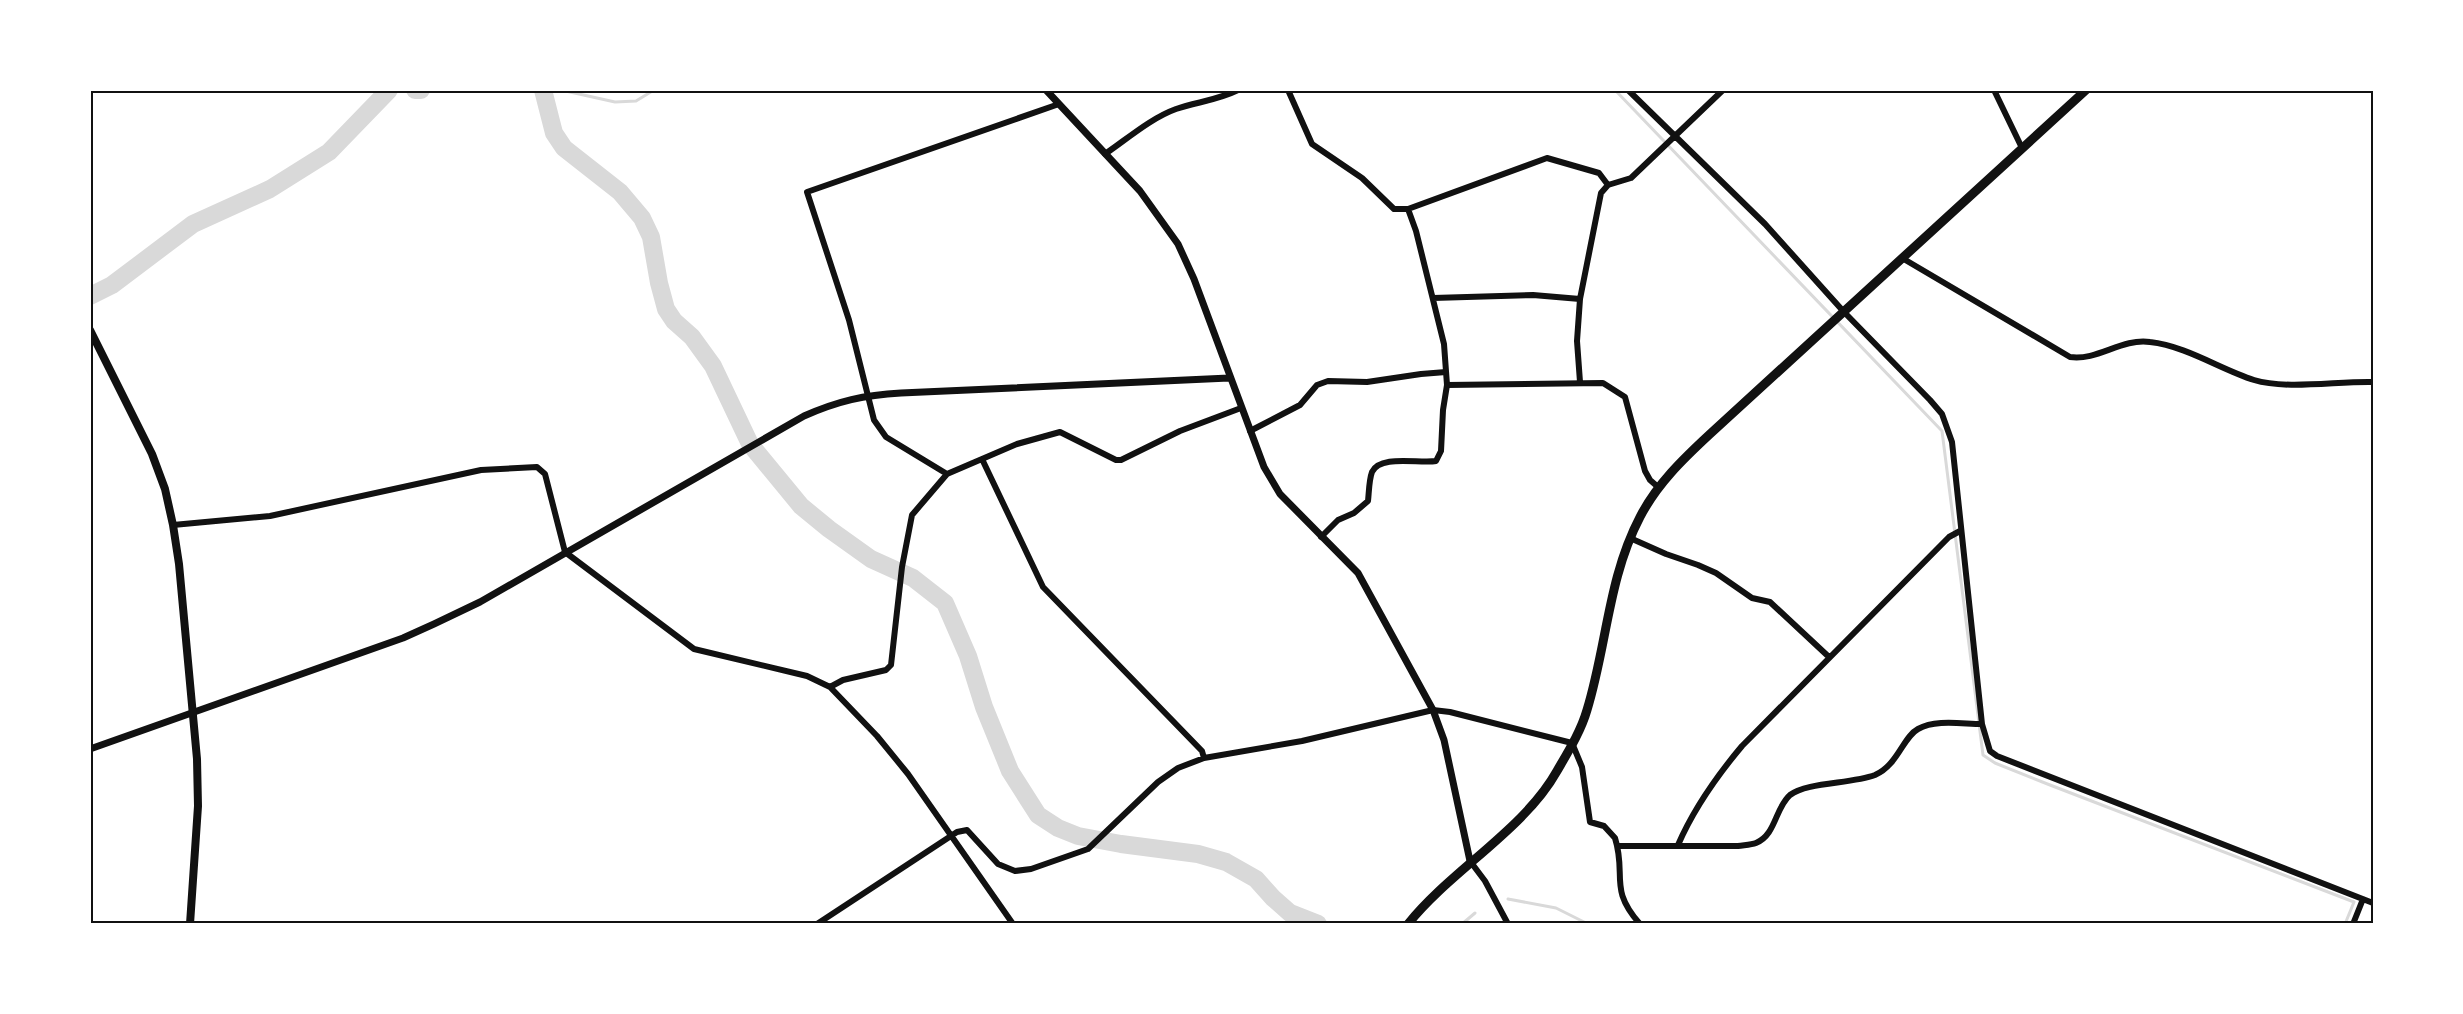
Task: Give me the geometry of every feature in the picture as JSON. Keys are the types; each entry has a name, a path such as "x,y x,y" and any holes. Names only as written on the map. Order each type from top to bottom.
{"main road":[{"path":"1408,924 1470,861 1502,835 1531,805 1555,774 1587,711 1611,596 1630,538 1658,487 1710,434 2085,90"},
{"path":"90,330 152,454 165,489 173,525 179,564 193,714 198,806 190,924"}],"street":[{"path":"1046,90 1140,191 1178,244 1194,279 1264,467 1280,494 1321,537 1347,560 1367,585 1433,710 1444,740 1470,861 1485,881 1508,924"},
{"path":"1105,154 1175,109 1238,90"},
{"path":"1288,90 1312,144 1362,178 1394,209 1408,209 1547,158 1599,173 1608,185"},
{"path":"1628,90 1765,224 1844,312 1942,414 1952,442 1982,724 1990,750 1997,756 2373,903"},
{"path":"1580,382 1577,341 1581,298 1601,193 1608,185 1631,178 1723,90"},
{"path":"1994,90 2022,148"},
{"path":"947,474 886,437 874,420 847,312 807,192 1059,104"},
{"path":"1321,537 1338,520 1354,513 1368,501 1372,472 1378,465 1390,462 1436,461 1441,451 1447,385 1444,344 1408,209"},
{"path":"1902,258 2070,357 2094,356 2123,344 2150,342 2174,348 2254,380 2273,384 2373,382"},
{"path":"1433,298 1533,295 1581,298"},
{"path":"1250,431 1300,405 1317,385 1328,381 1367,382 1446,372"},
{"path":"90,749 403,638 480,602 736,455 825,407 867,395 1229,378"},
{"path":"1447,385 1602,383 1625,397 1645,471 1658,487"},
{"path":"830,687 843,680 886,669 891,665 902,567 912,515 947,474 1017,444 1060,432 1116,460 1121,460 1180,432 1241,408"},
{"path":"982,459 1043,587 1202,751 1204,758"},
{"path":"173,525 270,516 481,470 537,467 545,474 566,552 694,649 807,676 830,687 877,736 932,807 1013,924"},
{"path":"1678,845 1692,814 1723,769 1829,657 1949,537 1960,531"},
{"path":"1630,538 1716,573 1752,598 1770,602 1829,657"},
{"path":"817,924 957,832 967,830 998,864 1015,871 1047,864 1088,849 1158,782 1178,768 1204,758 1302,741 1433,710 1450,712 1572,743 1582,767 1590,822 1610,831 1618,846 1621,898 1626,908 1640,924"},
{"path":"1618,846 1738,846 1757,843 1769,833 1782,806 1789,796 1797,791 1846,783 1876,774 1892,763 1917,729 1935,724 1982,724"},
{"path":"2353,924 2363,899"}],"waterway":[{"path":"90,296 112,285 193,224 270,189 329,152 389,90"},
{"path":"415,90 421,90"},
{"path":"543,90 554,133 564,148 620,192 642,218 651,237 666,309 674,321 692,337 713,366 750,444 801,506 829,529 871,559 913,578 945,603 968,656 984,707 1010,771 1038,815 1058,828 1078,836 1198,854 1226,862 1256,879 1290,913 1318,924"},
{"path":"561,90 615,102 636,101 654,90"},
{"path":"1615,90 1942,431 1983,755 1995,763 2050,785 2354,902 2345,924"},
{"path":"1508,899 1556,908 1588,924"},
{"path":"1462,924 1475,913"}]}
